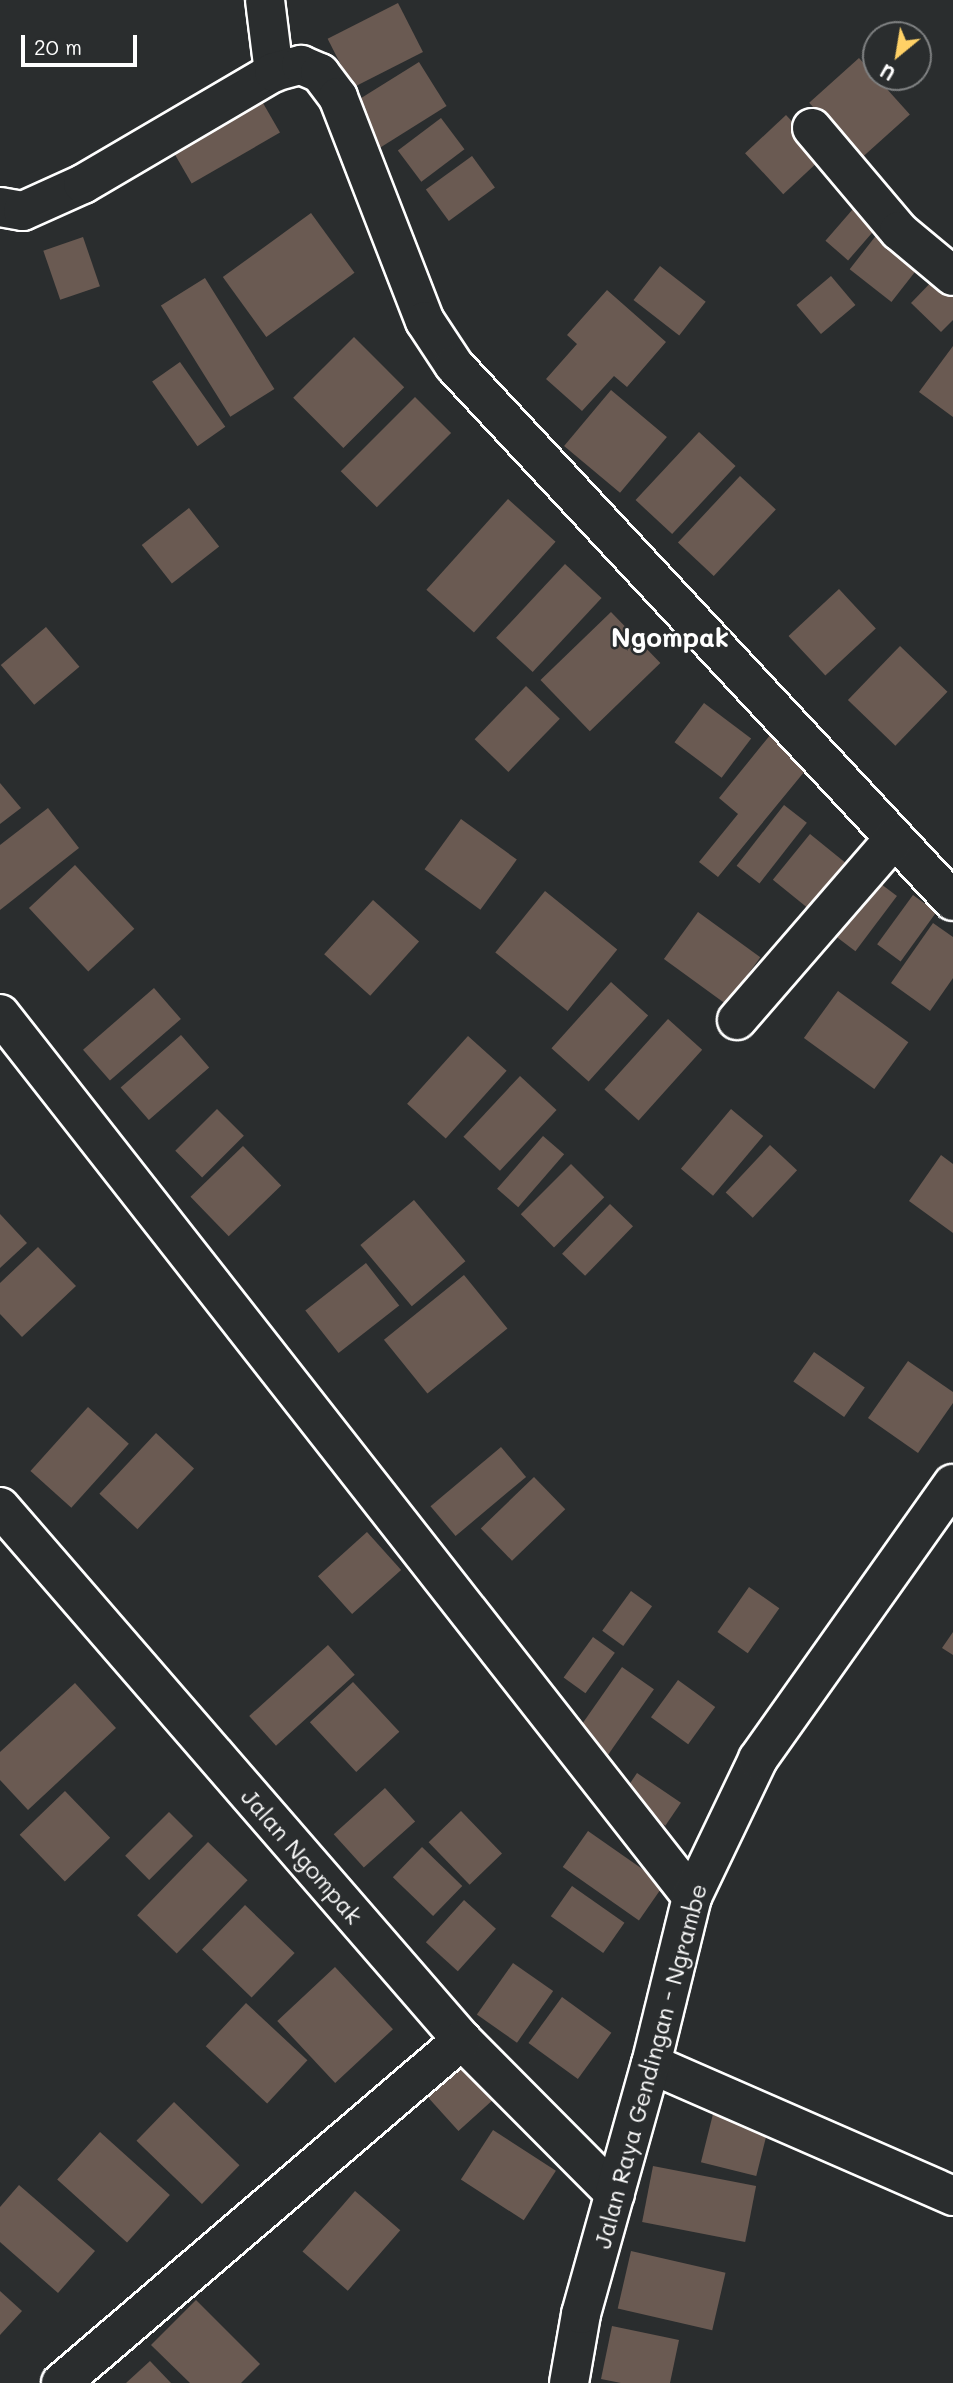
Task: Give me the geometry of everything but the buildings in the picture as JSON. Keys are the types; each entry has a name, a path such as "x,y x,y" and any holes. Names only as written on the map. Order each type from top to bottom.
{"street":[{"path":"265,0 274,72"},
{"path":"0,207 23,211 83,184 274,72 301,65 320,73 338,97 425,321 454,365 953,901"},
{"path":"812,128 899,231 953,276"},
{"path":"737,1020 894,839"},
{"path":"0,1014 692,1897"},
{"name":"Jalan Raya Gendingan - Ngrambe","path":"569,2383 581,2314 651,2064 692,1897 758,1759 953,1484"},
{"name":"Jalan Ngompak","path":"0,1507 462,2040 615,2194"},
{"path":"61,2383 462,2040"},
{"path":"651,2064 953,2196"}],"district":[{"name":"Ngompak","path":"670,638"}]}
